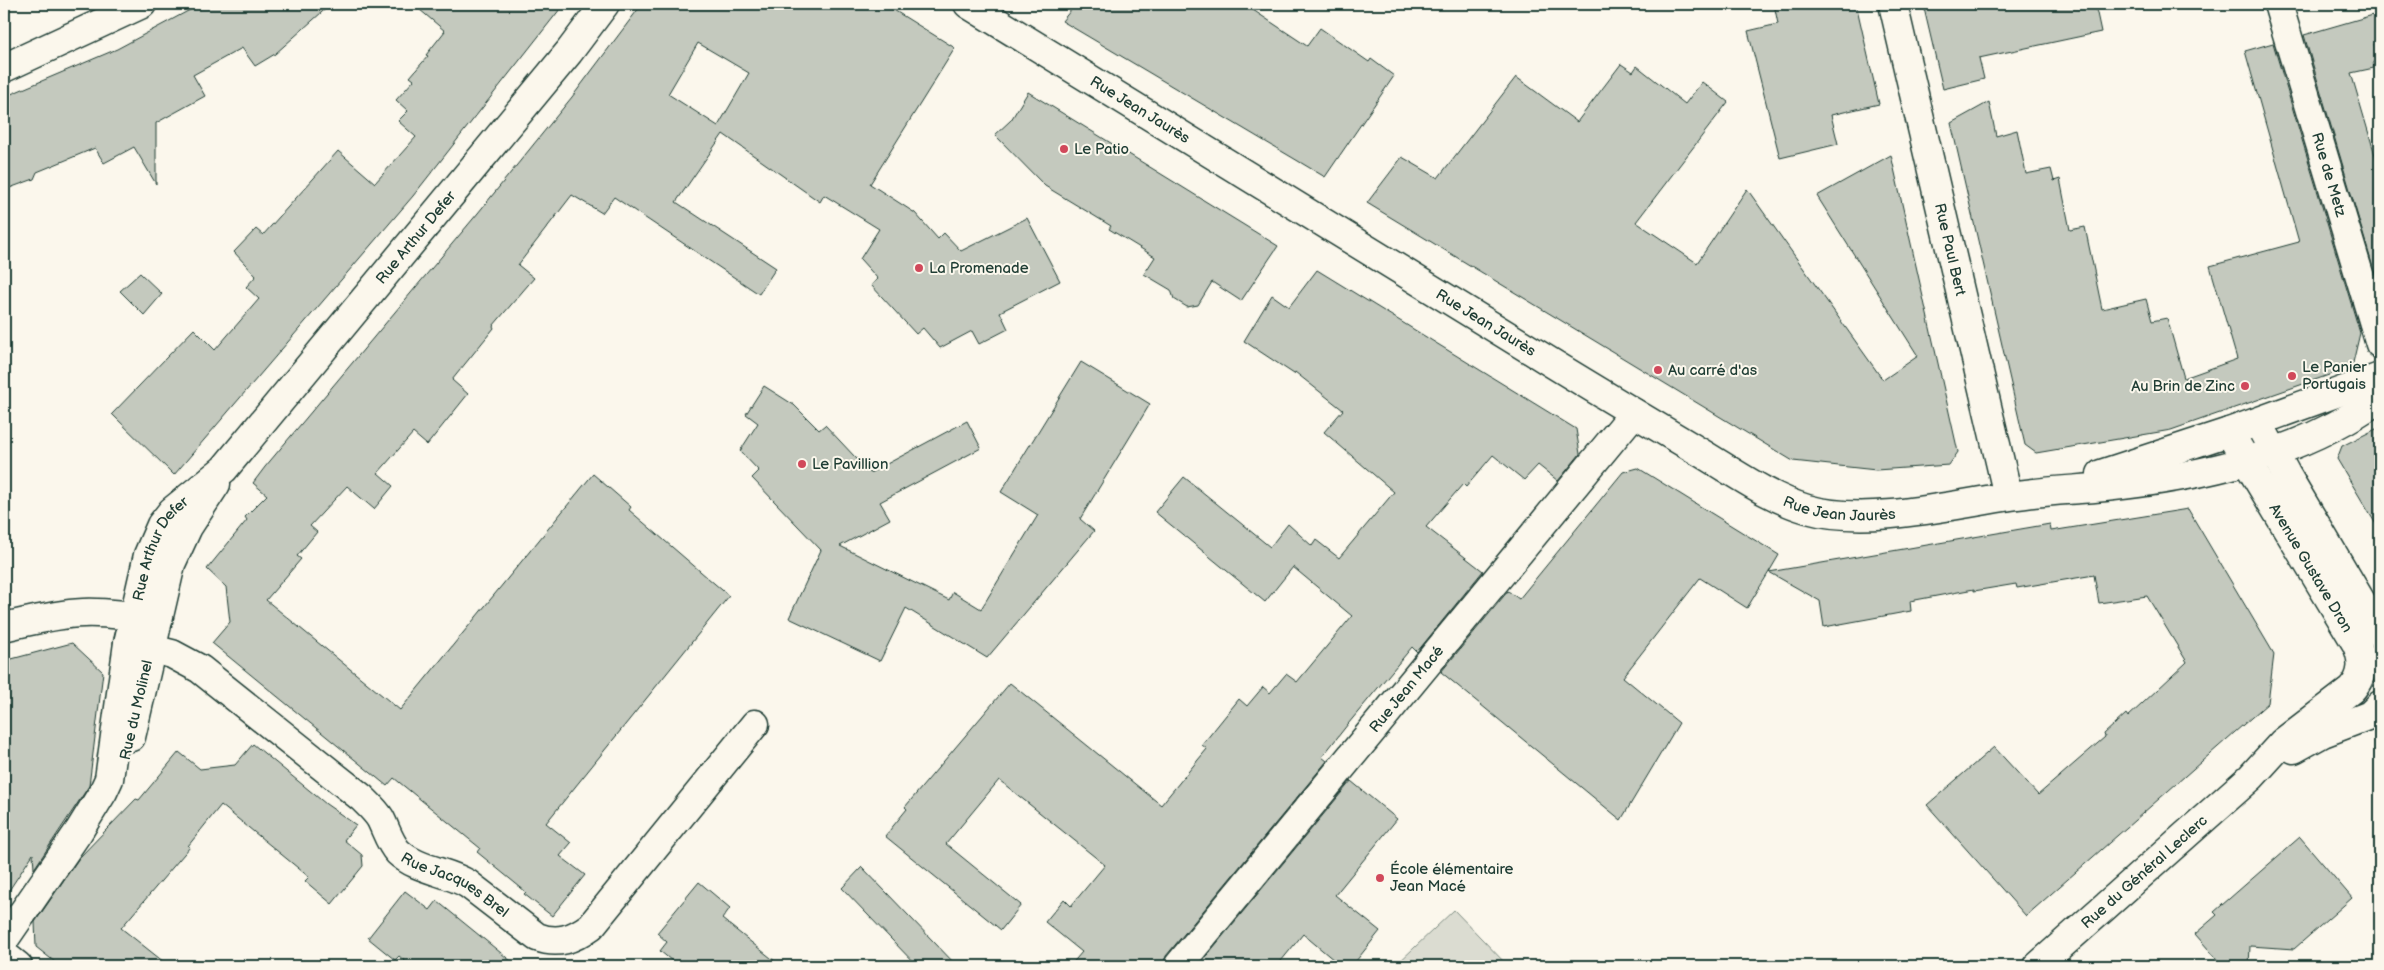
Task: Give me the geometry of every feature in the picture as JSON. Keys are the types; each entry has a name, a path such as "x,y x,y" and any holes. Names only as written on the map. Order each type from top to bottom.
{"street":[{"path":"4,68 142,4"},
{"name":"Rue Arthur Defer","path":"145,619 148,555 161,525 187,498 224,469 569,52 604,4"},
{"name":"Rue Jean Jaurès","path":"968,4 1634,413 1779,499 1812,510 1832,514 1870,515 2040,492 2104,487 2185,476 2247,462 2274,452 2335,426 2380,398"},
{"name":"Rue Paul Bert","path":"1892,4 2008,496"},
{"name":"Rue de Metz","path":"2278,4 2380,344"},
{"name":"Rue Jean Jaurès","path":"2040,492 2148,460 2380,377"},
{"name":"Rue Jean Macé","path":"1178,966 1634,413"},
{"name":"Avenue Gustave Dron","path":"2258,422 2380,633"},
{"name":"Avenue Gustave Dron","path":"2229,432 2356,643 2366,672"},
{"path":"4,627 68,612 105,612 145,619"},
{"name":"Rue du Molinel","path":"4,940 103,792 112,767 145,619"},
{"name":"Rue Jacques Brel","path":"139,646 172,654 200,669 362,798 380,819 391,842 404,856 425,867 462,880 537,937 546,940 569,940 591,926 755,724"},
{"path":"2366,672 2380,700"},
{"name":"Rue du Général Leclerc","path":"2038,966 2251,777 2282,742 2300,727 2335,704 2366,672"},
{"name":"Rue du Général Leclerc","path":"2251,777 2314,738 2370,716 2380,705"},
{"path":"4,955 18,966"}],"shaded area":[{"path":"1454,910 1508,966 1395,966"}],"building":[{"path":"201,4 331,4 275,54 255,66 242,48 193,75 205,96 156,123 156,184 134,147 104,163 95,148 37,172 34,179 4,190 4,97 117,49"},
{"path":"413,4 564,4 413,196 174,475 112,414 194,329 215,350 259,299 246,287 256,276 234,252 256,229 263,235 338,151 375,183 416,137 398,121 408,111 396,100 414,80 410,77 428,56 426,55 445,31"},
{"path":"642,4 884,4 955,48 870,184 915,213 938,239 944,233 961,251 1027,218 1060,281 1000,312 1008,329 979,344 972,331 940,348 923,328 916,334 871,285 878,279 860,259 879,229 824,195 820,202 723,134 676,202 776,268 759,294 614,197 602,213 572,195 518,265 534,278 493,326 494,328 452,380 468,394 427,445 413,433 378,473 393,486 374,509 347,486 310,526 317,532 297,556 301,559 266,600 400,710 593,474 631,507 629,510 729,596 546,823 571,843 560,856 585,875 552,916 477,852 480,848 394,778 387,786 212,643 230,622 226,587 207,569 247,520 245,517 267,495 253,483 265,467 478,213 572,97","holes":["698,43 749,73 718,126 668,94"]},
{"path":"1076,4 1244,4 1307,46 1320,28 1369,62 1371,59 1394,76 1325,177 1062,21"},
{"path":"1774,4 1856,4 1879,104 1831,115 1838,144 1780,158 1748,31 1778,24"},
{"path":"1923,4 2095,4 2101,32 1979,58 1984,79 1943,89"},
{"path":"2380,13 2380,42 2374,44 2377,60 2373,62 2374,68 2351,73 2380,172 2380,255 2375,274 2304,35"},
{"path":"2273,43 2360,333 2352,367 2171,430 2036,453 2025,445 1951,123 1989,102 1996,136 2017,130 2026,174 2051,169 2054,181 2060,179 2070,230 2085,227 2102,309 2146,299 2152,321 2167,318 2184,378 2237,359 2210,266 2299,242 2245,51"},
{"path":"1621,64 1633,72 1637,66 1685,104 1702,82 1728,102 1636,222 1697,263 1747,189 1883,380 1918,356 1817,196 1891,155 1958,452 1949,465 1876,470 1793,461 1367,203 1402,157 1438,178 1516,77 1577,122"},
{"path":"1028,92 1278,246 1241,301 1212,282 1198,305 1187,307 1174,299 1171,290 1144,274 1155,257 1109,229 1111,226 1045,186 995,135 1011,120"},
{"path":"1317,270 1576,429 1580,454 1558,481 1538,465 1524,480 1493,455 1466,487 1463,484 1426,527 1483,571 1417,652 1412,647 1348,724 1322,757 1327,761 1166,956 1163,966 1070,966 1082,952 1045,922 1064,899 1071,906 1105,865 999,780 946,844 1021,905 1001,930 885,836 907,809 905,807 1010,683 1161,805 1207,749 1202,745 1239,699 1247,706 1263,687 1270,693 1286,674 1297,682 1352,616 1293,567 1265,602 1155,512 1184,477 1270,547 1288,524 1312,546 1316,540 1339,558 1394,492 1324,432 1343,410 1295,372 1294,374 1244,341 1272,295 1289,307"},
{"path":"140,273 162,294 144,315 120,291"},
{"path":"1081,362 1150,404 1080,519 1094,531 987,658 906,608 880,661 789,618 821,550 752,478 759,471 740,451 758,423 746,414 764,386 794,405 819,430 825,425 870,473 967,421 981,448 880,502 890,519 840,546 949,600 953,592 981,609 1038,515 1001,492"},
{"path":"2380,427 2380,531 2337,459 2342,446"},
{"path":"1638,468 1779,555 1747,608 1700,578 1623,677 1679,723 1621,820 1441,672 1508,591 1519,599 1623,472"},
{"path":"2188,509 2274,654 2268,703 2026,916 1927,805 1994,747 2038,795 2105,737 2104,734 2126,714 2128,717 2187,662 2147,596 2099,603 2094,575 2017,588 2016,584 1974,591 1974,589 1910,601 1911,611 1824,627 1820,601 1769,572 2050,524 2051,531"},
{"path":"72,643 103,672 89,786 34,869 33,854 4,898 4,661"},
{"path":"253,744 326,804 356,825 344,840 362,855 363,866 332,904 305,881 309,877 221,805 188,846 190,847 121,928 169,966 60,966 36,947 35,922 79,858 136,799 139,800 179,752 200,769 235,765"},
{"path":"1351,781 1397,819 1335,895 1380,931 1352,966 1341,966 1303,934 1277,966 1198,966"},
{"path":"2300,837 2352,898 2294,949 2250,946 2249,966 2223,966 2195,934 2217,915 2214,912"},
{"path":"862,867 957,966 917,966 842,888"},
{"path":"699,882 730,908 722,919 781,966 678,966 660,951 667,942 657,933"},
{"path":"405,891 430,910 437,901 517,966 411,966 399,956 395,960 368,938"}],"place":[{"name":"Le Patio","path":"1064,149"},
{"name":"La Promenade","path":"919,268"},
{"name":"Au carré d'as","path":"1658,370"},
{"name":"Le Panier Portugais","path":"2292,376"},
{"name":"Au Brin de Zinc","path":"2245,386"},
{"name":"Le Pavillion","path":"802,464"},
{"name":"École élémentaire Jean Macé","path":"1380,878"}]}
